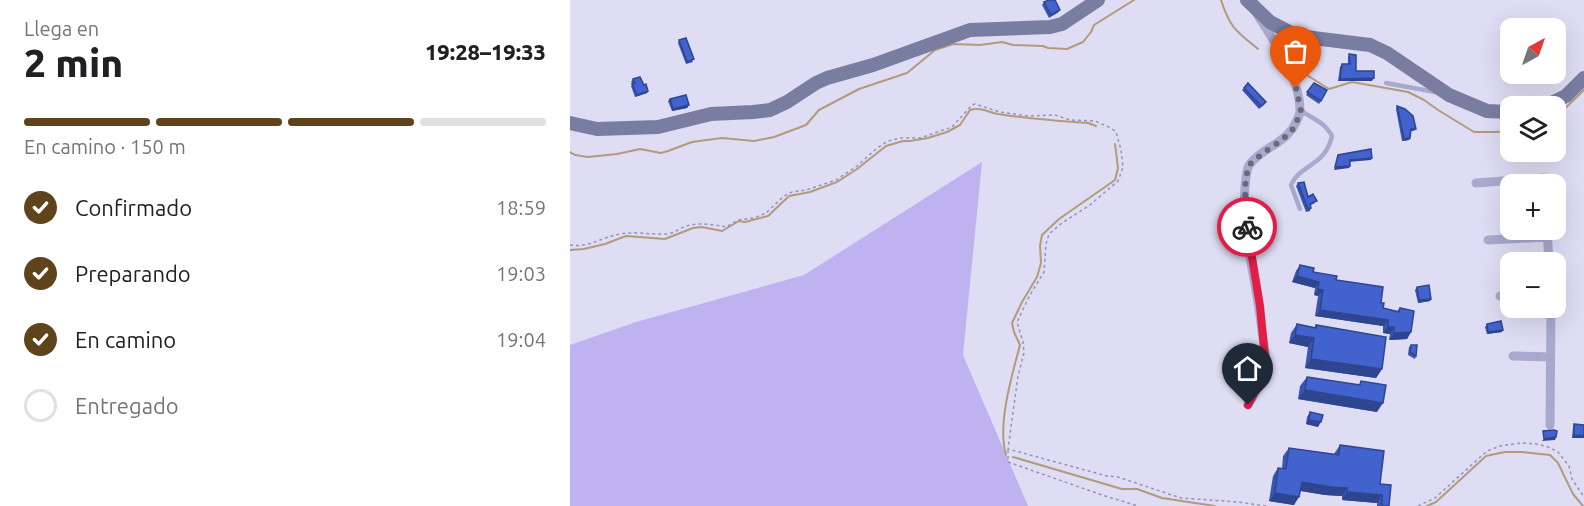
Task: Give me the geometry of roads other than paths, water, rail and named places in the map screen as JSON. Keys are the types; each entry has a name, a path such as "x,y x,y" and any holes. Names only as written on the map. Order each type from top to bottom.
{"street":[{"path":"570,123 597,129 658,127 711,114 770,110 827,78 873,65 970,30 1050,27 1062,24 1098,0"},
{"path":"1247,0 1270,22 1296,36 1370,45 1387,53 1449,95 1487,111 1500,112"},
{"path":"1247,0 1283,56 1296,88 1301,111 1294,128 1249,165 1246,177 1245,203 1248,240 1260,306 1266,368 1248,405"},
{"path":"1566,96 1584,78"},
{"path":"1476,183 1500,181"},
{"path":"1488,240 1500,239"},
{"path":"1550,425 1551,318"},
{"path":"1513,356 1550,357"}],"lane":[{"path":"1386,83 1449,95"},
{"path":"1300,209 1290,185 1294,178 1323,156 1330,146 1332,136 1328,128 1301,111"}],"waterway":[{"path":"570,152 588,157 640,149 661,153 699,141 722,138 754,141 774,137 806,125 819,110 859,89 907,73 935,50 953,44 980,45 1002,42 1013,45 1067,49 1083,42 1094,25 1134,0"},
{"path":"1221,0 1227,17 1235,28 1258,49"},
{"path":"1291,65 1329,89 1352,82 1408,92 1474,132 1500,132"},
{"path":"1566,107 1584,90"},
{"path":"570,250 605,244 626,236 665,239 693,228 702,227 722,231 739,221 745,222 768,216 789,196 810,192 837,182 886,146 947,132 960,125 970,110 974,109 1020,117 1088,123 1096,126"},
{"path":"1006,455 1004,415 1020,345 1012,323 1037,277 1041,263 1042,235 1059,219 1115,180 1118,168 1115,144"},
{"path":"1427,506 1436,502 1486,456 1505,452 1550,455 1558,463 1573,494 1583,506"},
{"path":"1013,457 1122,489 1137,489 1162,498 1215,506"}]}
